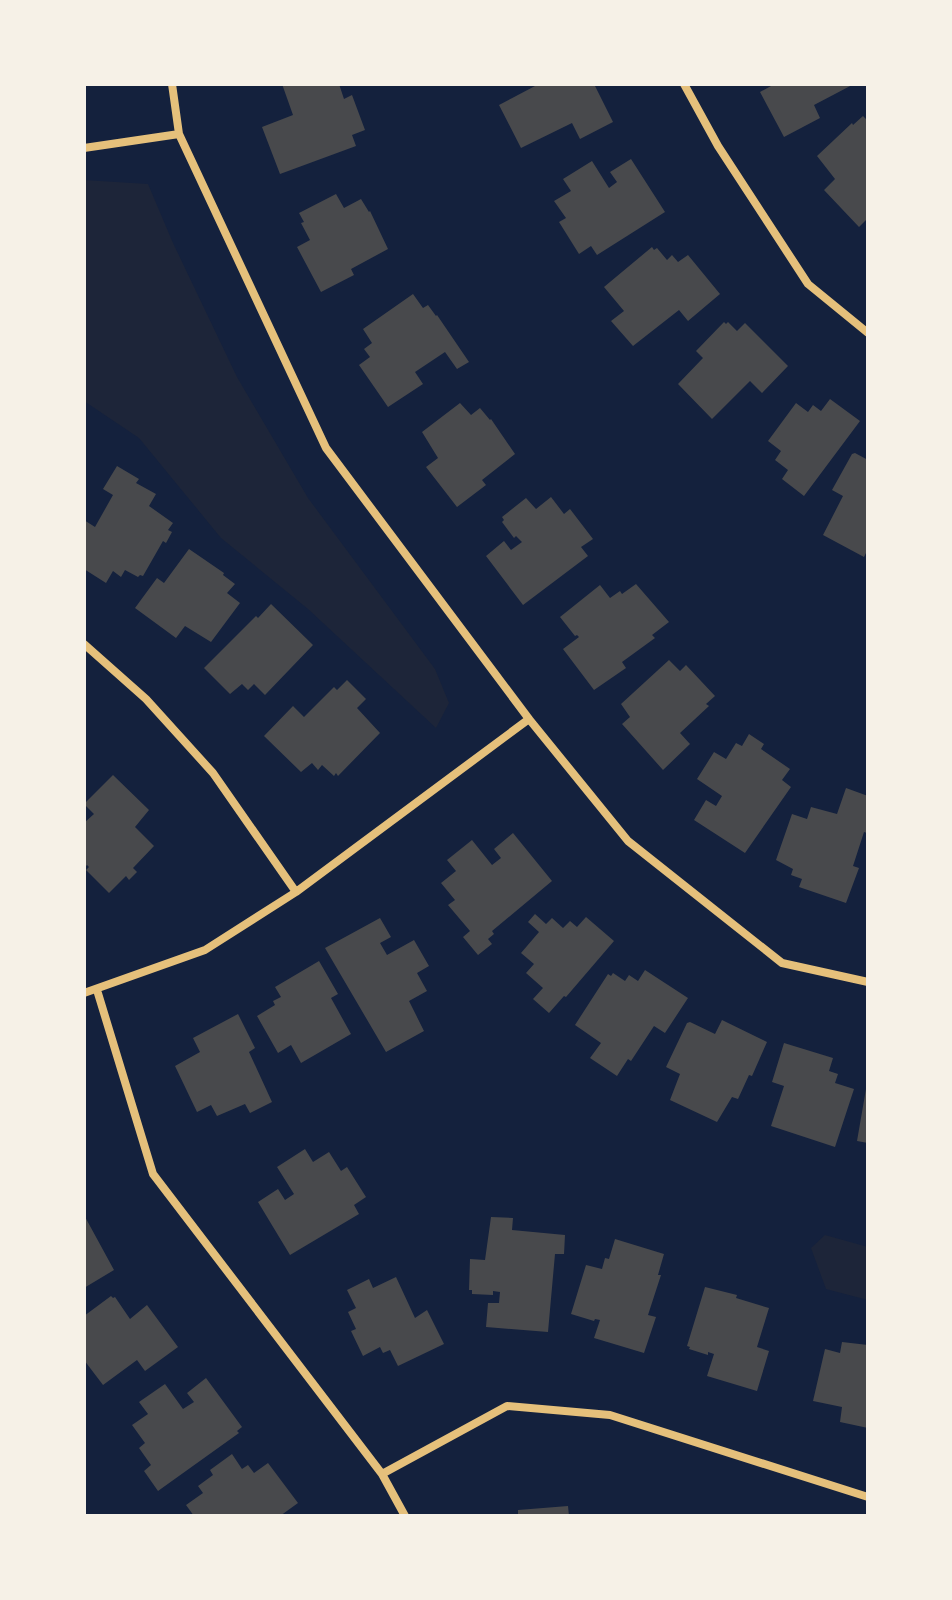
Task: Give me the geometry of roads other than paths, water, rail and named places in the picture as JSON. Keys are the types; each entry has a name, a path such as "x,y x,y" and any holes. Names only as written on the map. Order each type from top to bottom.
{"street":[{"path":"172,84 179,134 326,448 529,719 628,841 782,963 868,982"},
{"path":"684,84 718,146 808,284 868,333"},
{"path":"84,148 179,134"},
{"path":"84,644 146,699 213,773 296,892"},
{"path":"84,993 205,950 296,892 529,719"},
{"path":"97,990 153,1174 382,1474 405,1516"},
{"path":"382,1474 507,1406 610,1415 868,1497"}]}
